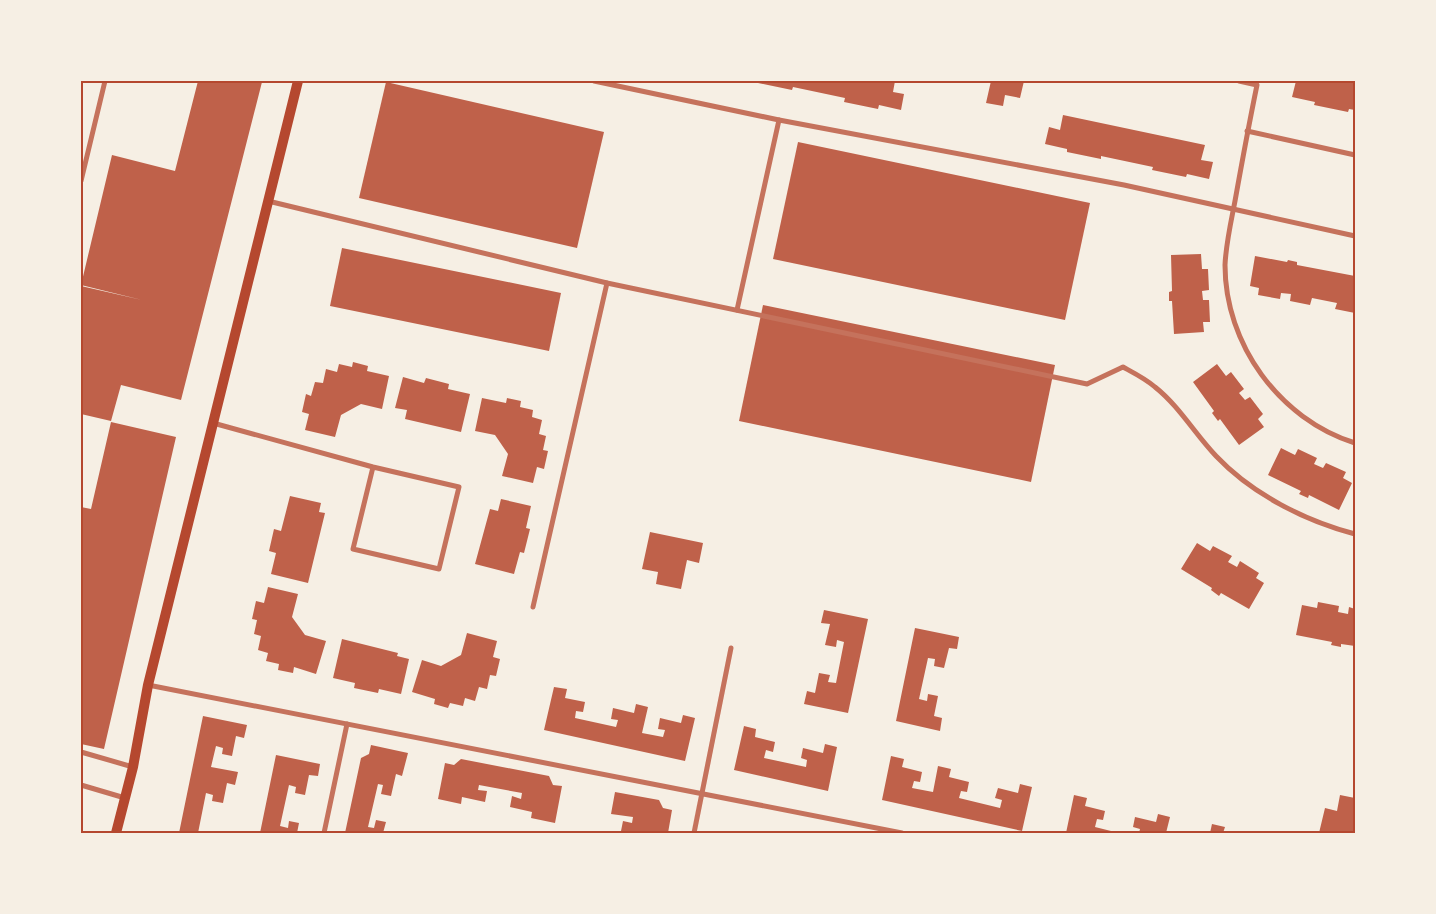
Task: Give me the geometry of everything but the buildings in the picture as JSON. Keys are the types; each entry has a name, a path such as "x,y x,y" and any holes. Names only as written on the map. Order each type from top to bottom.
{"main road":[{"path":"116,833 133,767 148,685 298,81"}],"street":[{"path":"81,181 104,81"},
{"path":"594,81 614,82 779,120 1124,185 1355,236"},
{"path":"1239,81 1257,85 1247,131 1234,210 1227,237 1225,265 1230,302 1244,347 1276,393 1297,412 1320,428 1355,443"},
{"path":"737,310 779,120"},
{"path":"1247,131 1355,155"},
{"path":"268,201 607,283 1087,384 1123,367 1155,387 1218,458 1254,487 1290,510 1324,526 1355,534"},
{"path":"533,607 607,283"},
{"path":"213,424 373,467 459,487 439,569 353,549 373,467"},
{"path":"694,833 731,648"},
{"path":"148,685 902,833"},
{"path":"324,833 347,724"},
{"path":"81,752 133,767"},
{"path":"81,785 125,798"}]}
